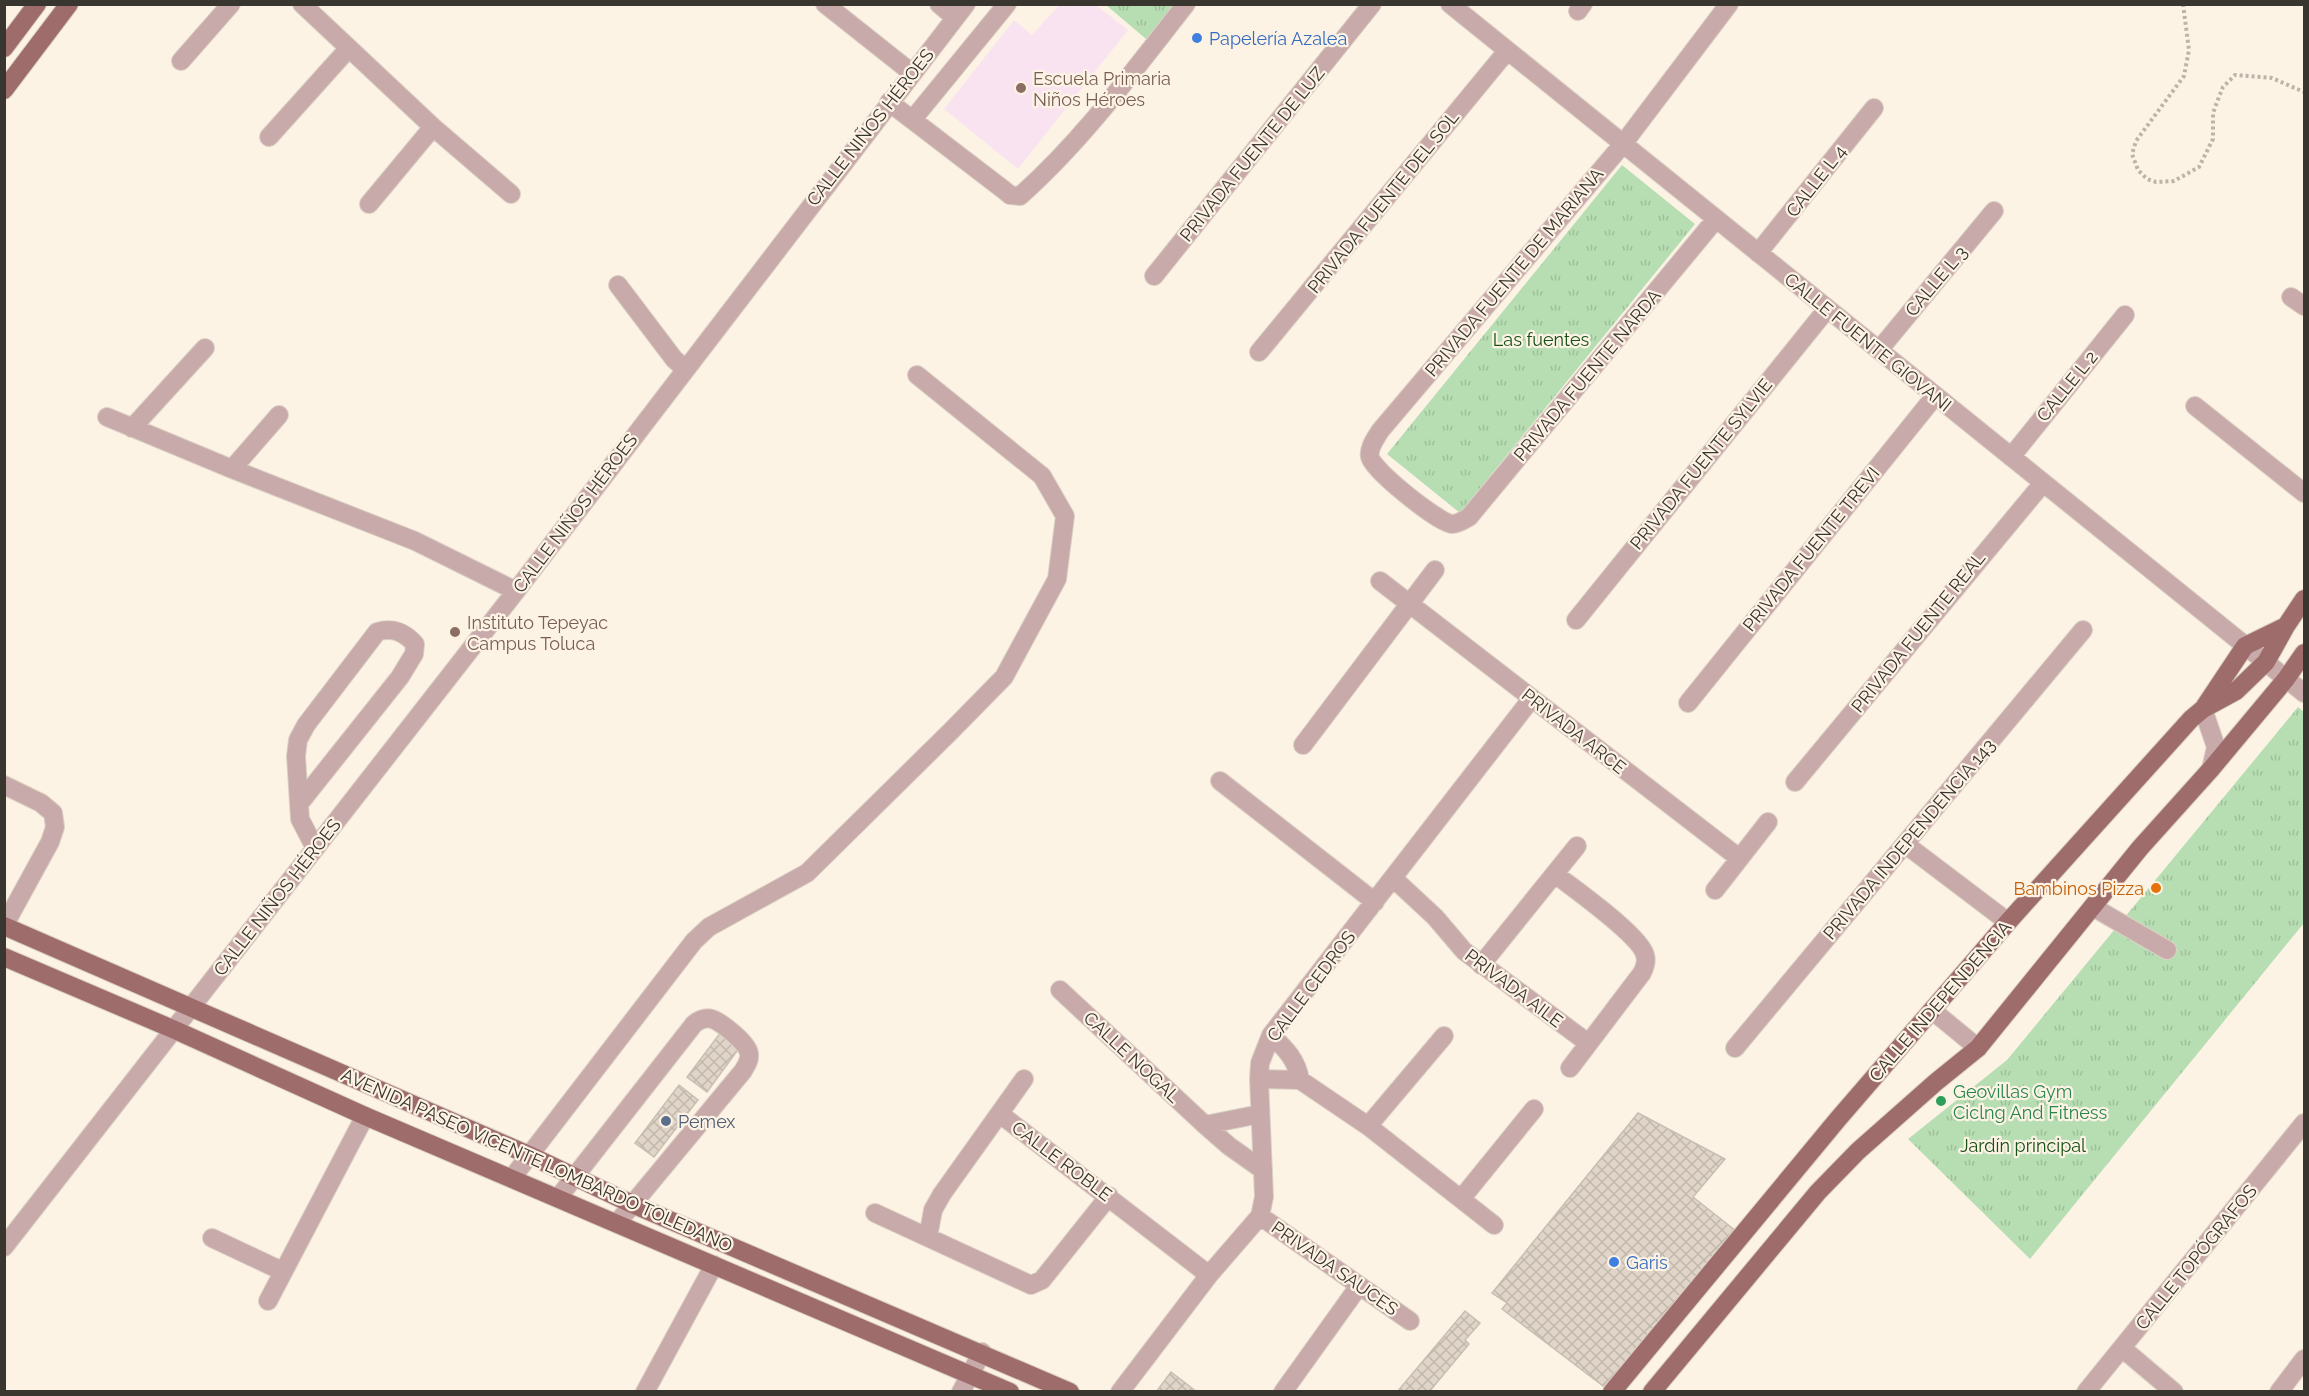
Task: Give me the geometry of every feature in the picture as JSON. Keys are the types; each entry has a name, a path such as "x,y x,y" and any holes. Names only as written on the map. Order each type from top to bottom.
{"main road":[{"path":"4,48 37,4"},
{"path":"4,90 69,4"},
{"name":"CALLE INDEPENDENCIA","path":"1612,1392 1838,1119 2008,922 2191,719 2203,709 2236,691 2266,663 2304,599"},
{"path":"2203,709 2245,646 2286,626"},
{"path":"1652,1392 1818,1192 1858,1151 1978,1048 2140,848 2211,769 2286,679 2304,653"},
{"name":"AVENIDA PASEO VICENTE LOMBARDO TOLEDANO","path":"4,926 529,1155 632,1204 982,1352 1070,1392"},
{"name":"AVENIDA PASEO VICENTE LOMBARDO TOLEDANO","path":"4,957 175,1030 365,1116 971,1373 1010,1392"}],"street":[{"path":"181,61 231,4"},
{"path":"303,4 433,127 511,194"},
{"path":"825,4 912,73"},
{"path":"939,4 960,11"},
{"path":"913,119 1007,4"},
{"path":"889,102 1010,195 1020,196 1107,104 1186,4"},
{"name":"PRIVADA FUENTE DE LUZ","path":"1154,276 1372,4"},
{"name":"CALLE FUENTE GIOVANI","path":"1450,4 2304,693"},
{"name":"PRIVADA FUENTE DE MARIANA","path":"1452,524 1441,519 1381,473 1370,457 1371,446 1380,431 1623,144 1729,4"},
{"name":"CALLE NIÑOS HÉROES","path":"4,1247 516,591 960,11"},
{"path":"269,137 349,48"},
{"name":"PRIVADA FUENTE DEL SOL","path":"1259,352 1508,51"},
{"name":"CALLE L 4","path":"1758,253 1874,108"},
{"path":"369,204 433,127"},
{"name":"CALLE L 3","path":"1879,350 1994,212"},
{"name":"PRIVADA FUENTE NARDA","path":"1452,524 1469,517 1716,219"},
{"path":"618,285 674,359 686,369"},
{"name":"PRIVADA FUENTE SYLVIE","path":"1576,620 1827,309"},
{"name":"CALLE L 2","path":"2011,457 2125,315"},
{"path":"132,428 205,348"},
{"path":"512,1178 694,941 709,927 807,873 1004,676 1057,579 1065,516 1042,476 917,375"},
{"name":"PRIVADA FUENTE TREVI","path":"1688,702 1935,396"},
{"path":"2195,406 2304,493"},
{"path":"232,470 279,415"},
{"path":"107,417 232,470 416,541 516,591"},
{"name":"PRIVADA FUENTE REAL","path":"1795,782 2043,483"},
{"path":"1303,745 1435,570"},
{"name":"PRIVADA ARCE","path":"1380,581 1739,858"},
{"path":"299,804 400,677 414,654 415,644 409,637 398,631 387,629 377,632 306,725 298,740 296,756 299,804 300,819 315,848"},
{"name":"PRIVADA INDEPENDENCIA 143","path":"1735,1048 2083,630"},
{"name":"CALLE CEDROS","path":"1260,1216 1264,1197 1258,1079 1260,1063 1272,1035 1532,698"},
{"path":"2203,709 2216,747 2211,769"},
{"path":"1220,781 1376,902"},
{"path":"4,785 41,803 53,813 55,827 51,842 4,926"},
{"path":"1715,890 1767,822"},
{"path":"1905,844 2008,922"},
{"path":"1481,965 1577,846"},
{"path":"1555,874 1637,940 1646,956 1646,965 1642,973 1570,1068"},
{"name":"PRIVADA AILE","path":"1393,878 1435,917 1464,951 1588,1043"},
{"path":"2093,907 2167,950"},
{"name":"CALLE NOGAL","path":"1060,990 1205,1125 1229,1146 1263,1170"},
{"path":"1933,1011 1978,1048"},
{"path":"558,1198 694,1024 699,1020 713,1020 746,1044 750,1052 749,1060 743,1071 617,1223"},
{"path":"1272,1035 1294,1061 1299,1080"},
{"path":"1368,1126 1444,1036"},
{"path":"1000,1114 1024,1078"},
{"path":"1258,1079 1299,1080 1368,1126 1494,1225"},
{"path":"1461,1199 1534,1109"},
{"name":"CALLE ROBLE","path":"928,1237 933,1210 942,1194 1000,1114 1209,1275"},
{"path":"1205,1125 1260,1114"},
{"path":"268,1300 365,1116"},
{"name":"CALLE TOPÓGRAFOS","path":"2086,1392 2304,1123"},
{"path":"875,1213 1030,1285 1042,1280 1109,1196"},
{"path":"1120,1392 1209,1275 1260,1216"},
{"name":"PRIVADA SAUCES","path":"1260,1216 1410,1321"},
{"path":"212,1238 282,1271"},
{"path":"645,1392 714,1265"},
{"path":"1292,1388 1359,1286"},
{"path":"2122,1348 2174,1392"},
{"path":"961,1392 982,1352"},
{"path":"2279,1392 2304,1359"}],"path":[{"path":"2183,4 2189,50 2184,76 2136,141 2132,154 2138,171 2147,179 2156,182 2174,182 2199,166 2213,139 2213,113 2219,97 2223,87 2235,75 2272,78 2304,93"}],"shaded area":[{"name":"Escuela Primaria Niños Héroes","path":"1059,5 1096,5 1128,30 1018,169 944,109 1014,20 1032,35"}],"green space":[{"path":"1106,5 1174,5 1146,39"},
{"name":"Las fuentes","path":"1622,165 1695,224 1460,513 1387,454"},
{"name":"Jardín principal","path":"2298,707 2304,712 2304,923 2030,1259 1908,1139 2007,1060"}],"building":[{"name":"Pemex","path":"721,1032 740,1047 707,1092 687,1077"},
{"name":"Pemex","path":"679,1085 698,1100 654,1157 635,1143"},
{"name":"Garis","path":"1638,1113 1725,1159 1693,1197 1736,1231 1607,1389 1502,1309 1507,1303 1492,1293"},
{"path":"1465,1311 1480,1323 1465,1340 1469,1344 1429,1392 1397,1392"},
{"path":"1171,1372 1197,1392 1156,1392"}],"place":[{"name":"Papelería Azalea","path":"1197,38"},
{"name":"Escuela Primaria Niños Héroes","path":"1021,88"},
{"name":"Instituto Tepeyac Campus Toluca","path":"455,632"},
{"name":"Bambinos Pizza","path":"2156,888"},
{"name":"Geovillas Gym Ciclng And Fitness","path":"1941,1101"},
{"name":"Pemex","path":"666,1121"},
{"name":"Garis","path":"1614,1262"}]}
